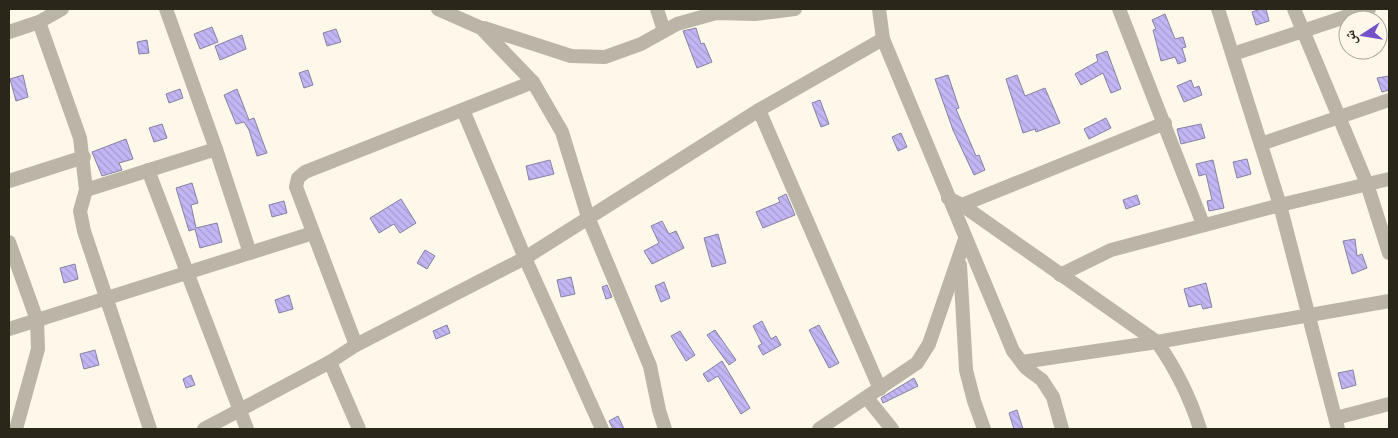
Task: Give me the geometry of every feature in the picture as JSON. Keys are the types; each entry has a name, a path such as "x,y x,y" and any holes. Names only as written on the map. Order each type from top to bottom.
{"street":[{"path":"166,9 216,149 250,254"},
{"path":"657,9 664,32"},
{"path":"447,10 481,28 572,56 605,57 641,44 677,24 716,13 795,9"},
{"path":"879,9 883,39 1013,351 1042,380 1054,398 1062,428"},
{"path":"1119,9 1203,224"},
{"path":"1218,9 1280,204 1337,424 1389,404"},
{"path":"1294,9 1367,184 1389,252"},
{"path":"1233,54 1369,9"},
{"path":"9,32 39,22 57,10"},
{"path":"39,22 74,115 84,157 86,190 80,210 82,218 105,297 150,429"},
{"path":"481,28 533,82 562,132 588,217 650,366 658,410 665,429"},
{"path":"204,429 240,412 330,362 356,345 525,258 760,110 883,39"},
{"path":"356,345 296,187 298,178 305,172 533,82"},
{"path":"1261,144 1389,100"},
{"path":"463,110 525,258 602,429"},
{"path":"760,110 880,389"},
{"path":"962,205 1165,123"},
{"path":"86,190 216,149"},
{"path":"9,181 84,157"},
{"path":"148,170 247,429"},
{"path":"1060,275 1111,250 1280,204 1389,179"},
{"path":"948,198 962,205 1060,275 1138,326 1157,342 1182,384 1200,429"},
{"path":"9,329 105,297 250,254 312,233"},
{"path":"819,429 917,362 930,344 960,260 965,239"},
{"path":"9,242 37,320 38,349 16,429"},
{"path":"960,260 966,370 984,429"},
{"path":"1022,362 1157,342 1389,301"},
{"path":"330,362 359,429"},
{"path":"867,398 892,429"}],"building":[{"path":"1266,9 1269,21 1256,25 1252,12"},
{"path":"1165,14 1175,39 1183,37 1186,47 1182,48 1186,61 1178,64 1175,57 1161,61 1153,30 1156,29 1152,20"},
{"path":"212,27 218,42 200,49 194,34"},
{"path":"696,28 701,44 704,43 712,62 697,68 683,31"},
{"path":"336,29 341,42 327,46 323,33"},
{"path":"242,35 246,49 220,60 215,46"},
{"path":"147,40 149,53 139,54 137,42"},
{"path":"1107,51 1121,89 1111,93 1103,73 1081,85 1075,74 1098,61 1096,55"},
{"path":"308,70 313,85 304,88 299,73"},
{"path":"23,75 28,97 16,101 10,79"},
{"path":"948,75 959,108 956,109 976,156 979,155 985,170 974,175 953,130 935,79"},
{"path":"1017,75 1025,96 1045,88 1060,123 1036,132 1035,129 1023,133 1006,79"},
{"path":"1389,76 1389,90 1382,92 1377,78"},
{"path":"1191,80 1194,88 1199,86 1202,95 1184,102 1177,86"},
{"path":"180,89 183,98 169,103 166,94"},
{"path":"237,89 249,120 254,118 267,153 257,156 249,130 244,122 236,124 224,95"},
{"path":"820,100 829,124 821,127 812,103"},
{"path":"1106,118 1111,128 1089,139 1084,129"},
{"path":"162,124 167,138 154,142 149,128"},
{"path":"1201,124 1205,138 1181,144 1177,129"},
{"path":"901,133 907,147 898,151 892,137"},
{"path":"126,139 133,159 119,163 122,170 102,176 92,152"},
{"path":"1247,159 1251,174 1237,178 1233,162"},
{"path":"550,160 554,174 529,180 526,166"},
{"path":"1213,160 1224,208 1209,211 1207,201 1212,200 1206,174 1199,176 1196,164"},
{"path":"192,183 198,203 191,205 196,228 217,223 222,242 200,248 195,229 189,231 176,188"},
{"path":"786,194 795,215 763,228 756,212 780,202 778,198"},
{"path":"1137,195 1140,204 1126,209 1123,200"},
{"path":"401,199 416,223 400,233 394,224 379,233 370,218"},
{"path":"284,201 287,213 272,217 269,205"},
{"path":"662,221 669,234 676,231 684,248 652,264 644,251 659,243 651,226"},
{"path":"718,234 726,263 712,267 704,238"},
{"path":"1355,239 1357,256 1362,254 1367,268 1352,274 1343,241"},
{"path":"425,250 435,256 427,269 417,263"},
{"path":"75,264 78,279 64,283 60,268"},
{"path":"571,277 575,294 561,297 557,280"},
{"path":"664,282 670,298 661,302 655,286"},
{"path":"1206,283 1212,307 1203,309 1201,304 1189,307 1184,289"},
{"path":"607,285 612,297 606,299 602,287"},
{"path":"289,295 293,309 279,313 275,300"},
{"path":"762,321 771,339 776,336 781,345 763,355 758,346 762,344 753,326"},
{"path":"447,325 450,333 436,339 433,331"},
{"path":"819,325 839,363 829,368 809,330"},
{"path":"715,330 736,360 729,365 707,335"},
{"path":"680,331 695,355 686,361 671,336"},
{"path":"95,350 99,365 84,369 80,354"},
{"path":"722,361 750,408 741,414 718,376 708,382 703,374"},
{"path":"1353,370 1356,385 1342,389 1338,373"},
{"path":"191,375 195,385 186,388 183,379"},
{"path":"914,378 918,386 883,403 881,398"},
{"path":"1017,410 1023,429 1014,429 1009,413"},
{"path":"618,416 624,429 613,429 609,421"}]}
